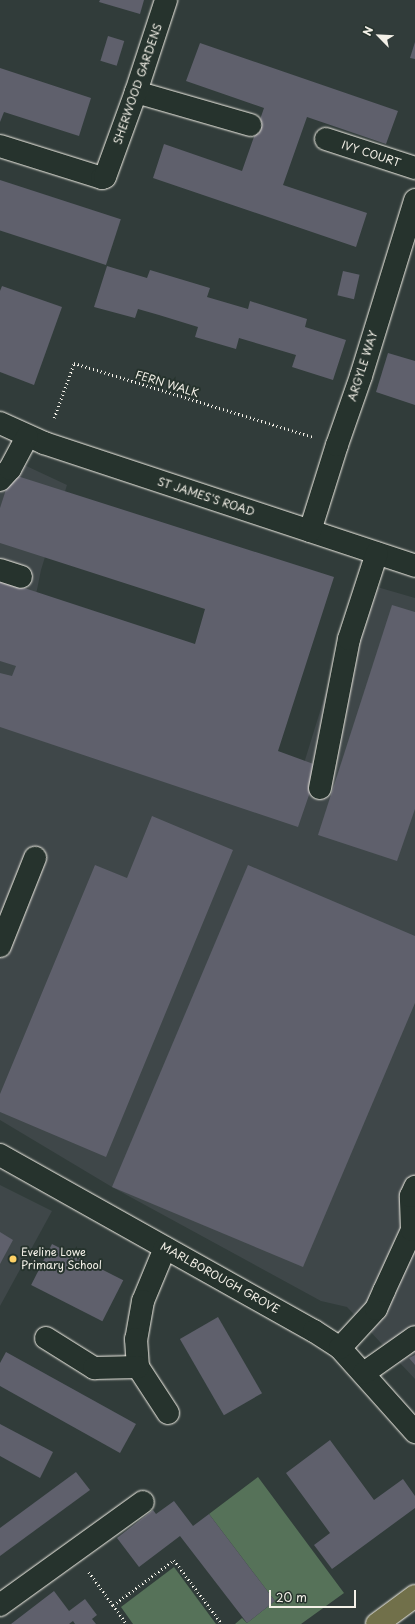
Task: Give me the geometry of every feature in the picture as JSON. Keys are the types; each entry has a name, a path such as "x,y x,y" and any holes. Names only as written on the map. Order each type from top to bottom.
{"highway":[{"path":"377,1624 415,1596"}],"street":[{"name":"SHERWOOD GARDENS","path":"0,146 102,178 107,175 166,0"},
{"path":"136,92 250,125"},
{"name":"IVY COURT","path":"326,139 415,168"},
{"name":"ARGYLE WAY","path":"310,531 337,444 361,376 415,200"},
{"name":"ST JAMES'S ROAD","path":"0,423 36,440 415,566"},
{"path":"0,480 36,440"},
{"path":"320,788 349,639 376,553"},
{"path":"0,570 21,576"},
{"path":"0,946 35,858"},
{"name":"MARLBOROUGH GROVE","path":"0,1155 314,1331 340,1348 415,1432"},
{"path":"340,1348 376,1309 412,1230 413,1214 411,1196 415,1187"},
{"path":"165,1248 143,1301 136,1338 138,1367 168,1413"},
{"path":"364,1374 415,1337"},
{"path":"46,1338 94,1368 138,1367"},
{"path":"0,1605 143,1502"}],"path":[{"name":"FERN WALK","path":"36,440 74,363 337,444"},
{"path":"74,1552 127,1624"},
{"path":"113,1605 174,1560 222,1624"}],"shaded area":[{"path":"5,456 67,485 41,570 26,644 301,773 360,582 415,598 415,1379 347,1307 321,1301 112,1187 0,1120 0,461"},
{"name":"Eveline Lowe Primary School","path":"0,1185 52,1211 0,1306"}],"green space":[{"path":"258,1477 344,1593 301,1624 235,1624 242,1618 247,1623 275,1601 209,1514"},
{"path":"174,1567 216,1624 133,1624 121,1607"}],"building":[{"path":"100,0 144,0 140,14 99,2"},
{"path":"108,36 124,41 117,66 100,61"},
{"path":"415,42 415,59 410,58"},
{"path":"200,43 398,111 386,144 307,117 283,185 367,213 356,247 153,178 164,144 242,171 264,108 186,81"},
{"path":"0,68 91,98 79,136 4,112 0,122"},
{"path":"0,180 121,219 106,265 0,230"},
{"path":"107,266 147,278 150,270 210,288 207,297 248,309 250,301 307,319 305,327 346,340 333,380 292,367 296,355 239,338 236,349 195,337 198,327 138,309 135,318 94,307"},
{"path":"343,271 360,275 354,299 337,295"},
{"path":"2,286 62,307 34,385 0,372 0,291"},
{"path":"388,353 415,361 415,405 376,392"},
{"path":"11,474 334,577 278,751 319,766 298,827 0,727 0,673 12,676 16,666 0,661 0,580 195,644 205,609 0,543 0,508"},
{"path":"392,605 415,612 415,809 397,861 318,835"},
{"path":"152,816 233,850 106,1157 0,1112 0,1094 95,865 127,878"},
{"path":"248,865 415,936 415,1003 303,1267 112,1187"},
{"path":"0,1232 13,1240 0,1264"},
{"path":"52,1244 123,1280 102,1321 31,1285"},
{"path":"218,1317 262,1393 224,1415 180,1339"},
{"path":"6,1352 136,1424 120,1453 0,1386 0,1363"},
{"path":"415,1355 415,1365 409,1358"},
{"path":"0,1424 53,1452 40,1478 0,1456"},
{"path":"330,1440 374,1500 403,1479 415,1496 415,1508 332,1569 314,1545 330,1533 286,1473"},
{"path":"76,1472 90,1490 0,1556 0,1528"},
{"path":"174,1501 193,1526 209,1514 275,1601 247,1623 180,1536 139,1567 117,1538 153,1510 156,1514"},
{"path":"54,1591 69,1611 85,1599 97,1615 92,1619 96,1624 75,1624 73,1621 69,1624 11,1624"}],"place":[{"name":"Eveline Lowe Primary School","path":"13,1259"}]}
